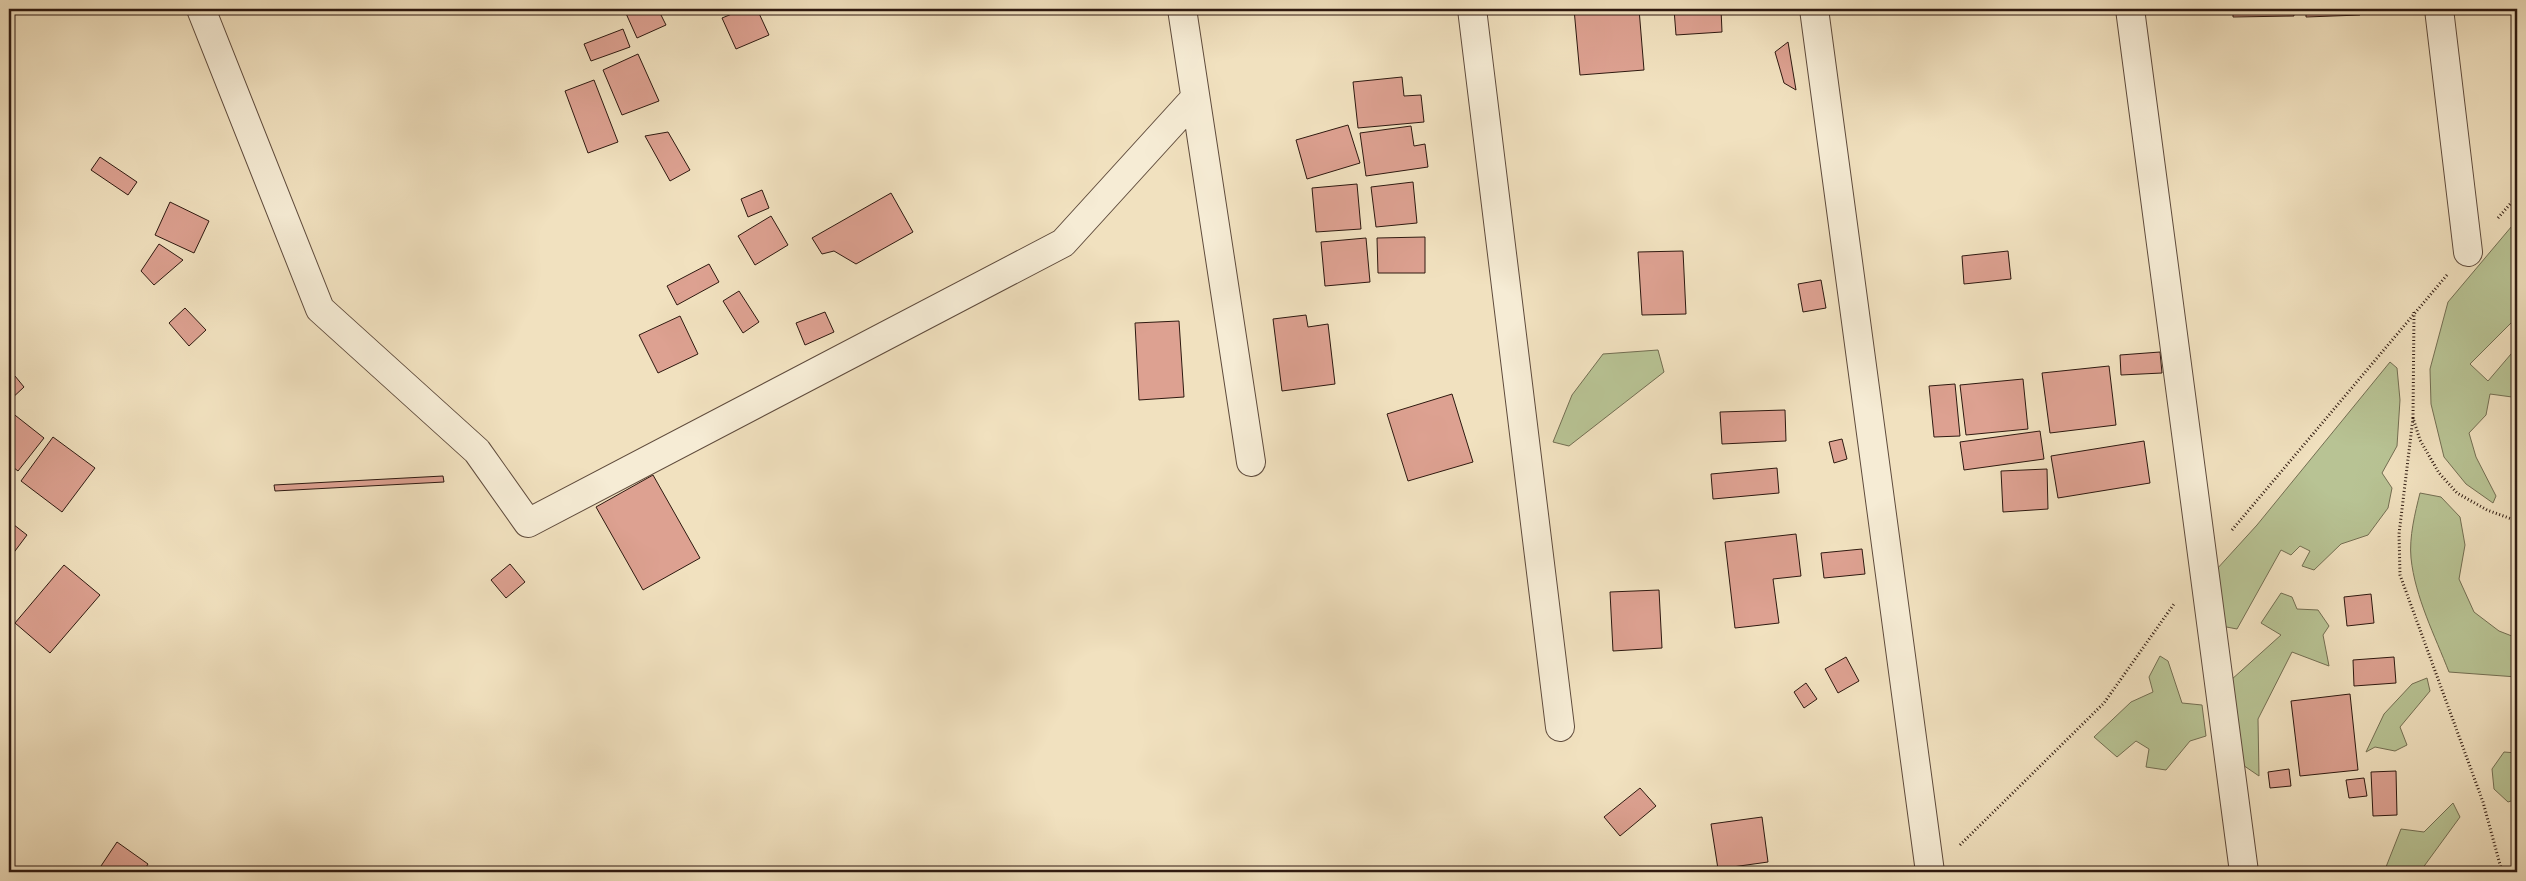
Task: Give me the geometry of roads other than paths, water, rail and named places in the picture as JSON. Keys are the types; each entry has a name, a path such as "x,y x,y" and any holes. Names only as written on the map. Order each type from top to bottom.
{"street":[{"path":"201,9 320,310 477,452 528,523 1063,243 1196,98"},
{"path":"1182,9 1251,462"},
{"path":"1472,9 1560,727"},
{"path":"1814,9 1930,872"},
{"path":"2130,9 2244,872"},
{"path":"2439,9 2468,252"}]}
